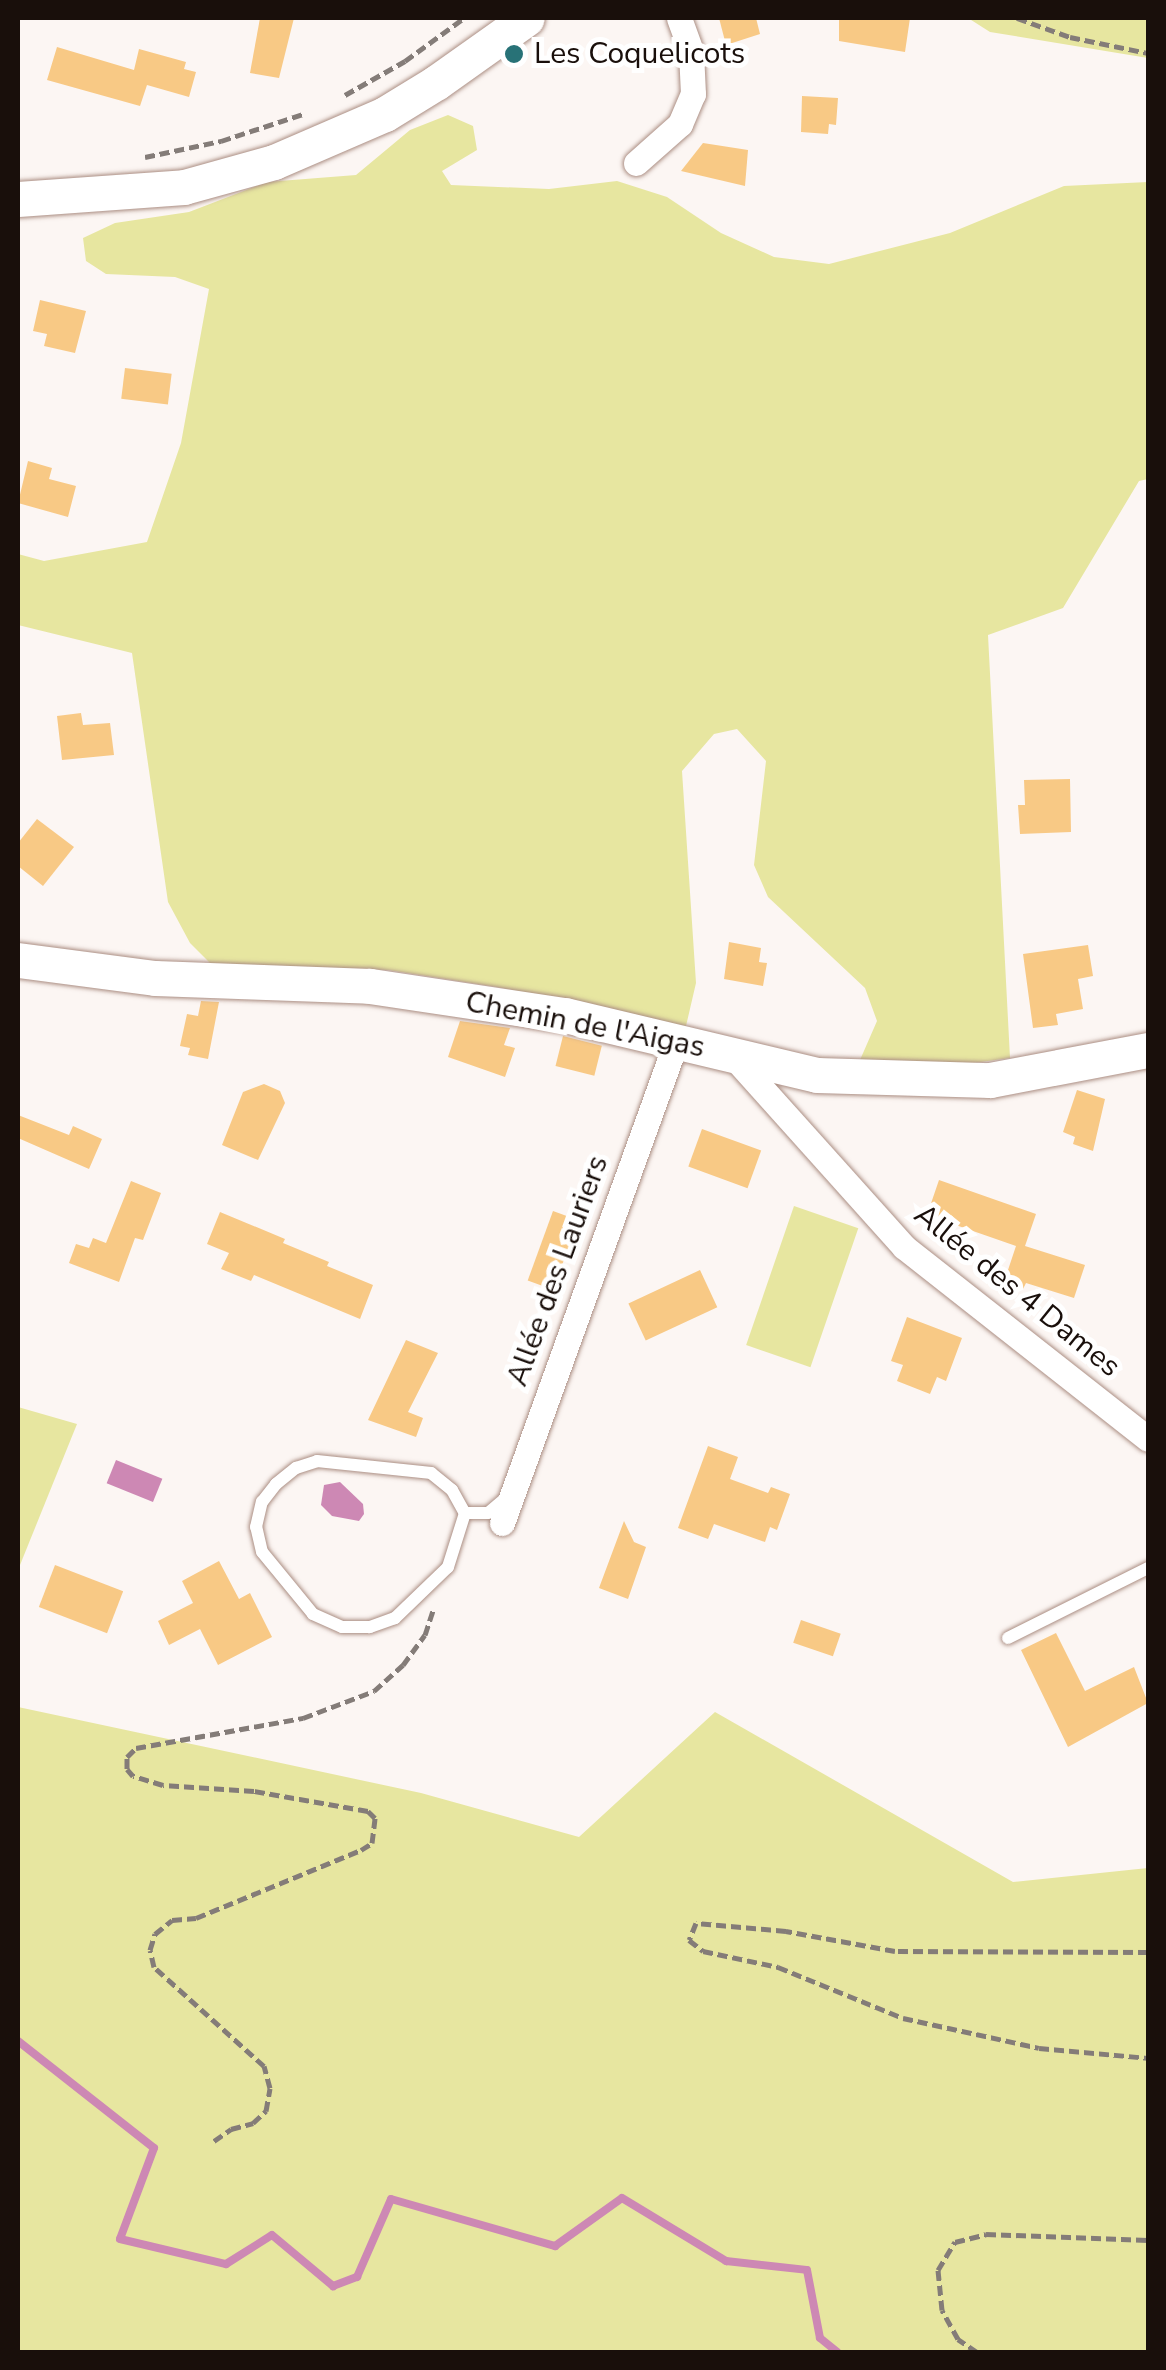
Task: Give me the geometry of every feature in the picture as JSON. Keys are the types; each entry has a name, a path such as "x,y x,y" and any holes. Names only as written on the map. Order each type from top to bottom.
{"street":[{"path":"18,178 96,179 132,174 185,165 271,139 331,118 401,82 492,18"},
{"path":"18,199 184,186 274,162 385,114 527,18"},
{"path":"636,163 680,124 693,94 691,51 679,18"},
{"name":"Chemin de l'Aigas","path":"18,960 155,978 370,986 565,1016 817,1074 990,1080 1148,1050"},
{"name":"Allée des Lauriers","path":"502,1522 676,1042"},
{"name":"Allée des 4 Dames","path":"730,1054 904,1247 1148,1439"}],"lane":[{"path":"317,1460 431,1473 452,1490 465,1513 448,1566 395,1618 370,1627 342,1627 313,1614 262,1552 256,1527 262,1502 296,1468 317,1460"},
{"path":"465,1513 488,1513 512,1492"},
{"path":"1008,1638 1148,1568"}],"path":[{"path":"332,101 405,61 464,18"},
{"path":"1017,18 1070,37 1148,54"},
{"path":"127,160 221,141 317,109"},
{"path":"214,2141 231,2128 253,2123 266,2110 270,2088 264,2066 154,1967 150,1950 155,1934 172,1920 196,1918 361,1850 372,1843 375,1818 368,1811 254,1792 164,1785 133,1776 126,1769 126,1757 136,1748 302,1718 374,1691 403,1665 425,1635 448,1566"},
{"path":"1148,1952 895,1951 786,1931 696,1923 689,1940 703,1951 778,1967 903,2018 1039,2048 1148,2058"},
{"path":"978,2352 958,2339 942,2310 938,2270 955,2242 986,2234 1148,2240"}],"shaded area":[{"path":"968,18 1148,18 1148,58 990,32"},
{"path":"448,115 473,126 477,150 442,171 451,185 549,189 617,181 667,197 721,233 774,257 829,264 950,233 1064,186 1148,182 1148,479 1139,481 1063,608 988,635 1010,1058 966,1064 860,1060 877,1021 865,988 768,897 754,865 766,761 737,729 714,734 682,771 696,983 686,1026 497,987 388,970 212,965 190,943 168,902 132,653 18,625 18,554 44,561 147,542 181,443 209,289 175,277 106,274 86,261 83,238 115,223 189,212 267,182 356,175 410,130"},
{"path":"794,1206 858,1228 810,1367 746,1345"},
{"path":"18,1407 77,1424 18,1570"},
{"path":"116,1460 162,1479 153,1502 107,1483"},
{"path":"340,1482 363,1504 364,1514 359,1521 332,1516 321,1505 324,1485"},
{"path":"18,1707 421,1793 579,1837 715,1712 1013,1882 1148,1868 1148,2352 18,2352"}],"building":[{"path":"260,18 294,18 279,78 250,73"},
{"path":"719,18 756,18 760,34 726,45"},
{"path":"839,18 910,18 905,52 839,41"},
{"path":"57,47 134,70 139,49 186,62 184,69 196,72 189,97 147,85 140,106 47,80"},
{"path":"802,96 838,98 836,125 829,124 828,134 801,132"},
{"path":"703,143 748,150 745,186 681,171"},
{"path":"40,300 86,311 75,353 44,346 47,334 33,331"},
{"path":"125,368 172,374 168,404 121,399"},
{"path":"28,461 52,468 49,479 76,486 68,517 18,503"},
{"path":"81,713 83,725 110,723 114,755 62,760 57,716"},
{"path":"1070,779 1071,832 1020,834 1018,805 1025,805 1024,780"},
{"path":"37,819 74,847 43,886 18,866 18,843"},
{"path":"729,942 761,948 759,962 767,963 763,986 724,979"},
{"path":"1088,945 1093,976 1078,979 1083,1009 1056,1014 1058,1025 1033,1028 1023,954"},
{"path":"201,1001 219,1002 208,1059 188,1055 190,1048 180,1046 187,1014 198,1016"},
{"path":"460,1021 510,1028 504,1045 515,1048 505,1077 448,1057"},
{"path":"563,1036 602,1046 594,1076 556,1066"},
{"path":"264,1084 280,1091 285,1103 258,1160 222,1145 243,1092"},
{"path":"1077,1090 1105,1099 1093,1151 1073,1144 1075,1137 1063,1132"},
{"path":"18,1115 69,1135 73,1126 102,1139 89,1169 18,1138"},
{"path":"702,1129 761,1151 748,1188 688,1167"},
{"path":"939,1180 1036,1214 1025,1246 1085,1265 1074,1298 1026,1283 1023,1289 1004,1282 1016,1246 927,1215"},
{"path":"131,1181 161,1193 143,1240 135,1238 119,1282 69,1263 76,1244 89,1248 93,1238 106,1243"},
{"path":"553,1211 578,1220 553,1290 528,1281"},
{"path":"220,1212 285,1239 283,1243 329,1262 327,1266 373,1285 360,1319 254,1275 251,1281 221,1269 229,1253 207,1244"},
{"path":"700,1270 717,1307 646,1341 628,1303"},
{"path":"907,1317 962,1338 946,1381 937,1377 930,1394 897,1381 903,1365 891,1361"},
{"path":"406,1340 438,1353 408,1412 423,1418 416,1437 368,1420"},
{"path":"708,1446 738,1457 730,1479 768,1493 771,1487 790,1494 777,1530 770,1527 765,1542 714,1524 708,1539 678,1528"},
{"path":"624,1521 634,1542 646,1547 628,1599 599,1588"},
{"path":"219,1561 239,1599 250,1593 272,1637 218,1665 200,1629 169,1645 158,1621 193,1603 182,1581"},
{"path":"55,1565 123,1591 107,1633 39,1607"},
{"path":"801,1620 841,1634 833,1656 793,1643"},
{"path":"1056,1633 1085,1691 1134,1667 1148,1703 1068,1747 1021,1650"}],"waterway":[{"path":"18,2041 154,2148 120,2239 226,2264 272,2235 333,2286 357,2277 391,2199 555,2246 622,2198 726,2261 807,2270 820,2338 837,2352"}],"place":[{"name":"Les Coquelicots","path":"514,54"}]}
